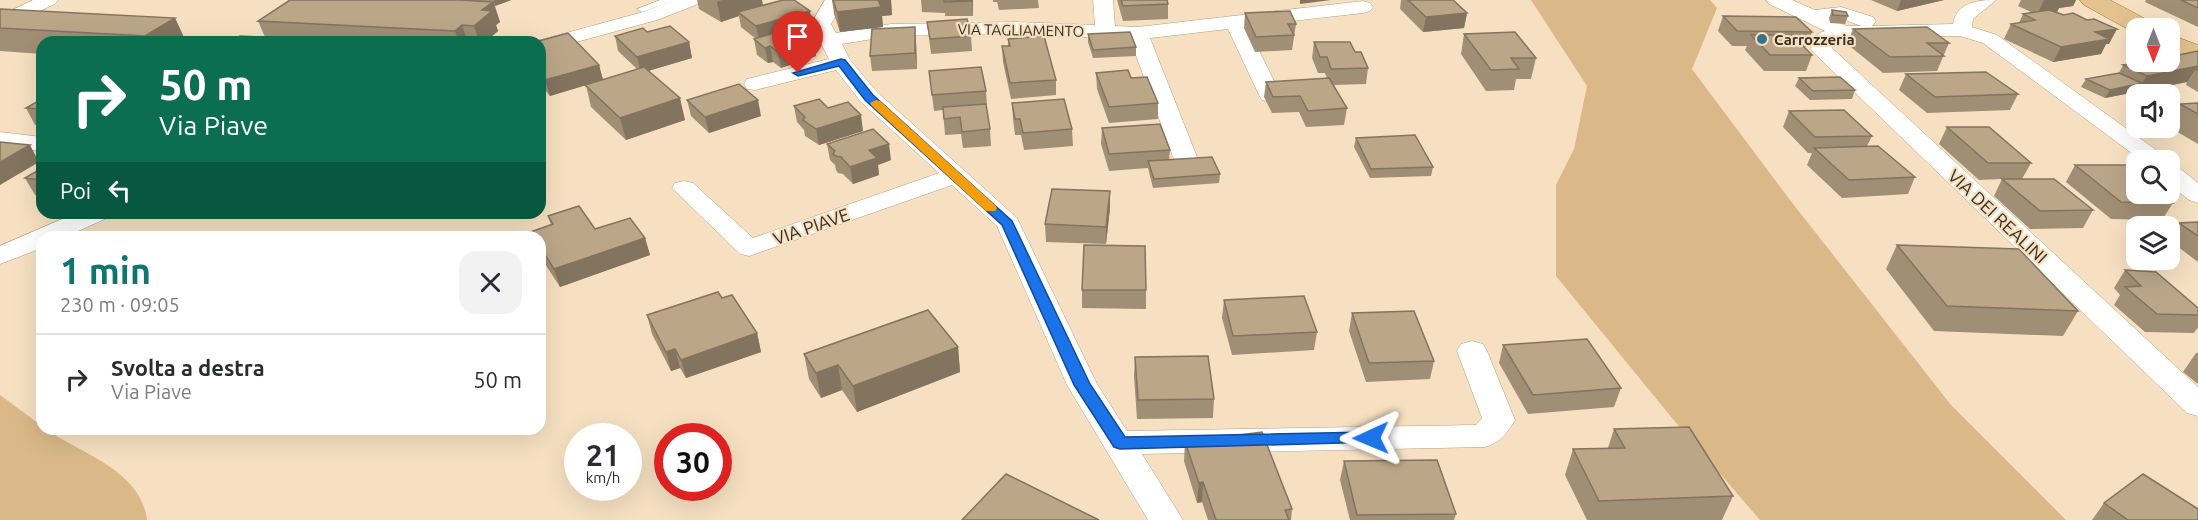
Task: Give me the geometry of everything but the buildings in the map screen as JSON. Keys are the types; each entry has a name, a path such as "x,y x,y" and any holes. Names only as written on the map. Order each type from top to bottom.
{"main road":[{"path":"2092,0 2126,18"},
{"path":"2180,46 2198,55"}],"street":[{"path":"0,22 48,0"},
{"path":"546,44 650,16 691,0"},
{"path":"834,0 821,24 836,51 869,97 1008,224 1082,385 1166,520"},
{"name":"VIA TAGLIAMENTO","path":"1103,0 1105,32"},
{"path":"1776,0 1842,32 1962,30 1989,39 2142,150"},
{"path":"1962,30 1964,17 1979,3 1986,0"},
{"name":"VIA TAGLIAMENTO","path":"836,51 891,30 1015,28 1138,33 1363,7"},
{"path":"1816,18 1821,14 1846,13 1887,30"},
{"path":"1234,21 1270,95"},
{"name":"VIA DEI REALINI","path":"1842,32 1824,37 1821,49 2198,405"},
{"path":"1138,33 1185,157"},
{"path":"755,84 836,51"},
{"path":"0,139 36,143"},
{"name":"VIA PIAVE","path":"684,188 749,248 955,176"},
{"path":"2180,181 2198,195"},
{"path":"57,231 84,219"},
{"path":"0,256 36,240"},
{"path":"1120,443 1485,435 1499,420 1472,351"}],"lane":[{"path":"642,9 670,0"}],"shaded area":[{"path":"1531,0 1710,0 1717,8 1692,69 1790,200 1951,405 2066,520 1760,520 1672,418 1556,276 1556,185 1574,149 1587,86"},
{"path":"0,395 36,422 36,435 55,435 122,476 134,488 147,520 0,520"}],"slow traffic":[{"path":"876,103 991,208"}],"place":[{"name":"Carrozzeria","path":"1762,39"}],"route":[{"path":"798,73 841,62 869,97 1008,224 1082,385 1120,443 1371,438"}]}
